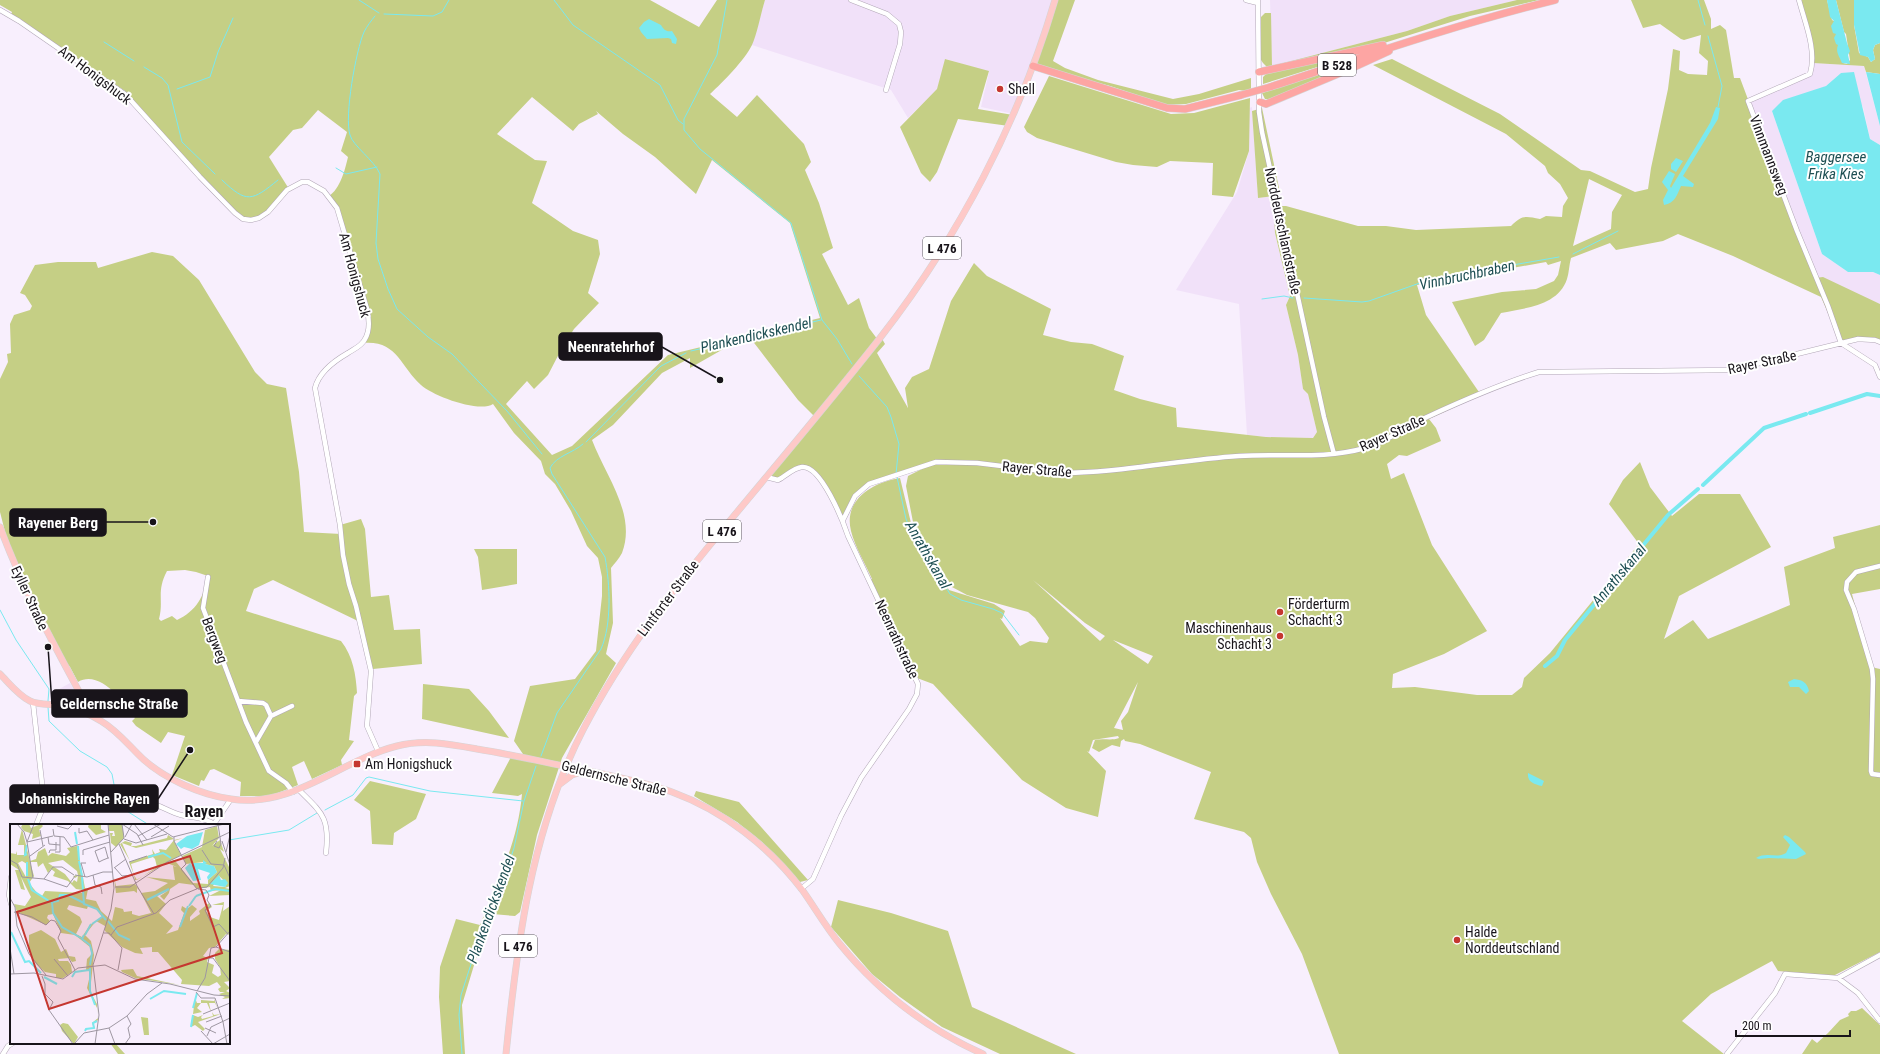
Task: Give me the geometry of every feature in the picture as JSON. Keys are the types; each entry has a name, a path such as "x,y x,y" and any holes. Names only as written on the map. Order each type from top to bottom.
{"highway":[{"name":"B 528","path":"1034,66 1171,109 1185,109 1241,95 1504,12 1555,0"},
{"path":"1259,72 1403,43"},
{"path":"1260,102 1266,104 1378,57 1403,43"}],"main road":[{"name":"L 476","path":"1034,66 1055,0"},
{"name":"Lintforter Straße","path":"506,1054 522,916 533,867 559,786 567,766 582,732 604,690 631,648 666,599 905,305 965,211 1012,120 1034,66"},
{"name":"Eyller Straße","path":"0,527 14,566 45,630 82,697 84,704 82,710"},
{"name":"Geldernsche Straße","path":"0,674 21,695 34,703 82,710 116,731 143,759 156,769 182,783 214,795 231,799 254,800 274,797 296,790 378,752 408,744 439,743 567,766 659,788 692,800 721,815 750,836 780,864 801,889 839,943 869,976 896,1001 937,1031 983,1054"},
{"path":"559,786 572,775 587,771"}],"street":[{"path":"851,0 887,14 899,24 901,32 900,44 886,90"},
{"name":"Norddeutschlandstraße","path":"1246,0 1258,2 1262,132 1324,418 1334,454"},
{"name":"Vinnmannsweg","path":"1799,0 1812,51 1813,63 1810,74 1748,100 1841,343"},
{"name":"Am Honigshuck","path":"0,10 25,25 126,95 200,177 235,213 243,219 251,220 259,218 268,212 287,190 303,182 308,182 324,191 337,208 367,309 369,324 366,338 363,343 331,365 318,378 315,388 338,511 343,555 371,671 368,726 378,752"},
{"name":"Rayer Straße","path":"843,520 855,496 869,484 936,462 946,461 977,463 1059,474 1072,474 1118,471 1242,456 1334,454 1367,447 1508,381 1539,372 1732,370 1762,364 1858,339 1875,340 1880,342"},
{"path":"1841,343 1876,365 1880,377"},
{"name":"Neenrathstraße","path":"766,477 778,480 800,467 809,468 817,474 830,494 838,514 843,520 848,536 917,681 918,690 909,709 861,778 841,816 813,879 801,889"},
{"path":"1880,566 1856,572 1847,582 1846,590 1873,674 1871,771 1872,774 1880,775"},
{"name":"Bergweg","path":"208,577 203,608 238,701 269,771 296,790"},
{"path":"238,701 263,703 266,705 271,716"},
{"path":"34,703 44,801 36,824"},
{"path":"256,742 271,716 292,706"},
{"path":"296,790 323,816 328,830 326,853"},
{"path":"146,802 153,803 180,815 210,821 214,824 231,799"},
{"path":"10,886 10,900"},
{"path":"1838,978 1880,955"},
{"path":"1728,1054 1775,993 1785,974 1838,978 1858,993 1880,1021"},
{"path":"3,1054 8,1046 11,1044"}],"shaded area":[{"path":"765,0 1055,0 1014,114 981,107 989,72 946,59 937,90 908,118 891,90 752,45"},
{"path":"1270,0 1517,0 1450,16 1407,31 1272,66"},
{"path":"1813,63 1864,66 1880,126 1880,145 1870,139 1863,107 1841,73 1826,86 1772,111 1822,254 1848,272 1873,272 1880,275 1880,304 1814,278 1748,101 1810,74"},
{"path":"1252,107 1258,198 1274,196 1277,206 1275,233 1290,296 1286,305 1298,355 1303,389 1308,394 1317,432 1313,438 1247,435 1239,304 1176,290 1237,192 1249,151 1249,108"},
{"path":"70,683 80,699 78,704 72,705 65,703 55,696 54,692"}],"green space":[{"path":"0,0 650,0 699,27 717,0 765,0 752,45 744,58 733,71 710,94 737,117 757,95 804,144 811,162 805,170 819,203 833,248 822,254 848,305 859,298 869,328 878,340 881,337 885,344 877,353 908,408 905,388 912,377 929,369 951,301 974,263 987,276 1051,309 1043,335 1071,342 1092,344 1124,356 1114,390 1140,399 1176,408 1177,427 1266,437 1313,438 1317,432 1308,394 1303,389 1298,355 1286,305 1290,296 1275,233 1274,213 1277,206 1286,206 1358,226 1386,226 1416,230 1511,226 1524,217 1540,219 1546,216 1562,217 1563,206 1568,198 1560,184 1548,173 1545,166 1506,134 1373,65 1392,59 1500,114 1581,170 1590,171 1635,192 1648,189 1668,89 1673,49 1680,51 1679,70 1688,74 1707,75 1708,61 1699,53 1701,35 1684,40 1660,24 1643,28 1631,0 1704,0 1711,19 1711,29 1720,25 1726,30 1734,78 1740,78 1815,278 1823,277 1880,304 1880,342 1875,340 1841,343 1821,297 1733,256 1678,234 1663,241 1616,250 1610,243 1571,258 1567,279 1563,288 1556,295 1540,304 1501,313 1484,340 1475,346 1452,302 1502,292 1536,289 1554,281 1558,275 1561,261 1548,265 1546,262 1417,285 1426,315 1481,395 1429,419 1436,428 1441,441 1407,456 1399,455 1387,464 1391,479 1404,473 1432,545 1487,631 1444,654 1393,674 1392,688 1415,687 1477,695 1512,695 1522,687 1524,678 1550,653 1639,544 1609,504 1623,480 1640,462 1650,487 1672,516 1699,494 1740,494 1771,547 1679,596 1664,639 1693,620 1708,639 1790,605 1784,567 1835,548 1833,537 1880,525 1880,589 1852,594 1871,667 1880,669 1880,952 1833,976 1778,971 1772,961 1711,994 1682,1021 1724,1054 1339,1054 1302,954 1271,894 1257,862 1251,838 1244,832 1194,819 1211,772 1140,744 1125,741 1124,739 1121,741 1120,747 1112,745 1099,752 1092,748 1095,740 1116,739 1119,738 1118,736 1093,740 1089,752 1087,751 1106,771 1098,817 1066,808 1022,780 933,684 917,678 870,580 872,579 851,531 850,520 856,501 871,488 880,483 900,478 912,527 949,590 994,604 1005,611 1002,619 1000,618 1020,646 1030,641 1047,643 1049,638 1035,618 1028,612 967,595 952,587 913,522 906,486 908,476 924,468 869,484 861,490 843,520 823,483 804,466 778,480 766,477 815,417 798,400 748,335 820,318 790,223 712,160 696,194 655,157 623,134 596,111 598,114 579,124 573,131 532,97 497,134 535,160 547,161 532,203 573,231 598,240 600,254 588,293 599,303 574,329 548,375 534,389 527,381 506,404 552,455 572,446 668,355 746,336 690,368 690,358 662,373 613,425 592,440 618,495 623,509 625,524 626,538 622,553 611,568 613,623 606,654 616,663 562,758 537,835 520,912 515,916 492,914 478,952 462,1005 465,1054 443,1054 439,997 440,967 456,919 480,925 512,845 520,811 522,794 518,796 492,793 511,757 520,759 523,754 514,741 530,686 575,679 596,651 602,596 602,577 598,558 587,546 571,511 555,484 545,474 541,461 514,433 493,404 486,406 467,405 435,394 421,385 414,378 391,350 374,343 363,343 366,338 368,316 337,208 329,196 333,193 342,179 348,157 341,151 347,132 318,110 302,128 293,130 269,157 289,189 268,212 251,220 235,213 125,91 11,15 12,12 0,5","holes":["1589,179 1622,195 1612,212 1611,229 1573,246","1033,580 1085,623 1105,636 1100,641","1113,640 1153,656 1148,664","1138,682 1128,712 1121,721 1123,730 1114,728"]},
{"path":"1055,0 1075,0 1053,61 1065,68 1098,80 1173,99 1199,94 1251,78 1251,92 1239,90 1186,104 1166,105 1110,86 1034,66"},
{"path":"1517,0 1539,0 1470,16 1384,43 1268,68 1261,60 1261,17 1265,13 1271,13 1272,66 1407,31 1450,16"},
{"path":"1799,0 1827,0 1832,20 1834,21 1841,58 1843,63 1847,64 1850,60 1846,34 1844,32 1836,0 1854,0 1854,25 1859,53 1868,57 1871,62 1875,59 1873,50 1875,45 1880,43 1880,74 1866,72 1864,66 1813,63"},
{"path":"1359,53 1263,84 1263,77 1266,74"},
{"path":"945,59 989,71 978,109 1013,115 1009,126 958,119 937,172 930,182 921,173 900,127 937,89"},
{"path":"1358,62 1270,99 1265,99 1262,93"},
{"path":"1049,76 1171,114 1194,113 1250,98 1249,151 1233,197 1212,195 1213,163 1170,161 1157,167 1133,165 1116,162 1037,138 1027,132 1024,127"},
{"path":"1262,108 1279,188 1274,196 1258,198 1252,111"},
{"path":"152,252 173,256 199,280 255,372 267,384 286,388 299,472 304,532 341,534 340,525 361,519 365,529 371,597 389,595 394,630 420,629 422,664 373,669 367,663 360,622 273,580 254,589 246,611 341,641 351,659 357,686 357,693 354,696 349,740 354,741 341,760 342,765 312,779 304,761 292,767 298,785 270,796 240,796 241,782 214,769 210,770 204,781 201,780 199,786 172,775 185,736 168,732 161,743 136,726 132,721 135,718 125,704 103,684 95,680 86,679 78,682 63,658 14,567 0,512 0,379 8,362 7,354 11,353 10,324 14,315 30,310 32,306 25,295 20,293 35,265 58,262 96,262 98,268","holes":["185,570 208,576 201,597 194,608 177,620 172,616 161,621 159,619 161,590 167,571"]},
{"path":"474,549 517,549 517,584 482,590 478,557"},
{"path":"423,684 469,689 489,711 509,738 422,719"},
{"path":"370,781 426,794 416,819 394,833 393,845 372,844 370,811 354,800"},
{"path":"696,791 739,802 808,880 800,882 762,842 737,822 694,796"},
{"path":"838,900 891,913 948,931 972,1007 1076,1054 1000,1054 942,1027 900,997 872,974 831,927"},
{"path":"1862,1008 1880,1025 1880,1054 1802,1054 1812,1039 1817,1043 1840,1020 1849,1016 1848,1014 1851,1011 1856,1011"},
{"path":"111,1044 116,1044 125,1054 118,1054"}],"water":[{"path":"1827,0 1836,0 1850,51 1848,55 1850,64 1842,63 1838,54 1838,45 1836,44 1834,38 1836,34 1833,33 1831,26 1834,21 1830,17"},
{"path":"1854,0 1880,0 1880,43 1875,45 1873,50 1875,59 1871,62 1868,57 1860,55 1854,25"},
{"path":"649,19 661,25 665,30 672,31 677,39 676,44 672,43 671,39 668,38 647,39 639,28"},
{"name":"Baggersee Frika Kies","path":"1854,72 1870,139 1880,145 1880,275 1873,272 1848,272 1822,254 1772,111 1783,100 1826,86 1841,73"},
{"name":"Baggersee Frika Kies","path":"1866,72 1880,74 1880,126"},
{"path":"1716,107 1720,108 1718,119 1683,176 1694,184 1693,187 1681,186 1673,200 1664,205 1663,200 1668,190 1662,182 1669,171 1675,174 1670,186 1671,188 1710,123"},
{"path":"1676,158 1683,161 1676,172 1671,169 1671,164"},
{"path":"1794,679 1802,681 1805,684 1809,691 1806,694 1799,687 1790,687 1788,682"},
{"path":"1528,773 1544,781 1542,786 1530,781"},
{"path":"1785,835 1789,837 1806,854 1796,859 1756,858 1764,855 1783,855 1786,853 1790,845 1783,837"}],"waterway":[{"path":"359,0 379,13"},
{"path":"384,14 433,16 442,12 449,0"},
{"path":"554,0 573,25 660,85 678,120 683,124"},
{"path":"727,0 717,55 684,119 684,130 700,149 791,223 822,320 837,339 852,364"},
{"path":"1698,0 1705,25"},
{"path":"375,16 364,32 354,68 350,99 349,126 352,139 380,174 376,243 378,259 388,289 397,309 428,337 452,354 507,411 542,454"},
{"path":"177,89 210,77 218,52 233,18"},
{"path":"1708,36 1722,86 1718,107"},
{"path":"104,42 134,61"},
{"path":"144,67 162,78 168,85 182,142 215,174"},
{"path":"336,168 346,174 377,167"},
{"path":"222,180 238,193 250,197 262,192 278,180"},
{"name":"Vinnbruchbraben","path":"1573,254 1618,231"},
{"name":"Vinnbruchbraben","path":"1304,298 1362,302 1369,301 1431,279 1559,257"},
{"name":"Vinnbruchbraben","path":"1262,299 1284,296 1293,298"},
{"name":"Plankendickskendel","path":"691,351 821,320"},
{"name":"Plankendickskendel","path":"586,442 661,366 686,353"},
{"name":"Anrathskanal","path":"859,376 887,407 891,417 899,444 896,474"},
{"name":"Anrathskanal","path":"1810,413 1867,394 1880,396"},
{"name":"Anrathskanal","path":"1703,485 1764,428 1806,414"},
{"name":"Plankendickskendel","path":"541,756 557,713 601,649 607,628 609,591 605,557 552,474 550,468 556,460 583,444"},
{"name":"Anrathskanal","path":"897,477 906,519 912,533 950,594 961,600 1002,613 1019,635"},
{"name":"Anrathskanal","path":"1545,666 1557,656 1565,640 1668,515 1698,489"},
{"path":"0,610 16,640 49,689 48,701"},
{"path":"48,707 49,721 80,751 107,767 112,774 116,795 122,808 147,824"},
{"name":"Plankendickskendel","path":"462,1054 459,1015 461,995 485,921 514,848 524,801 536,766"},
{"path":"325,810 353,795 366,778 369,777 430,791 523,801"},
{"path":"230,840 289,830 317,813"}],"place":[{"name":"Shell","path":"1000,89"},
{"name":"Neenratehrhof","path":"720,380"},
{"name":"Rayener Berg","path":"153,522"},
{"name":"Förderturm Schacht 3","path":"1280,612"},
{"name":"Maschinenhaus Schacht 3","path":"1280,636"},
{"name":"Geldernsche Straße","path":"48,647"},
{"name":"Johanniskirche Rayen","path":"190,750"},
{"name":"Am Honigshuck","path":"357,764"},
{"name":"Halde Norddeutschland","path":"1457,940"}],"district":[{"name":"Rayen","path":"204,811"}]}
